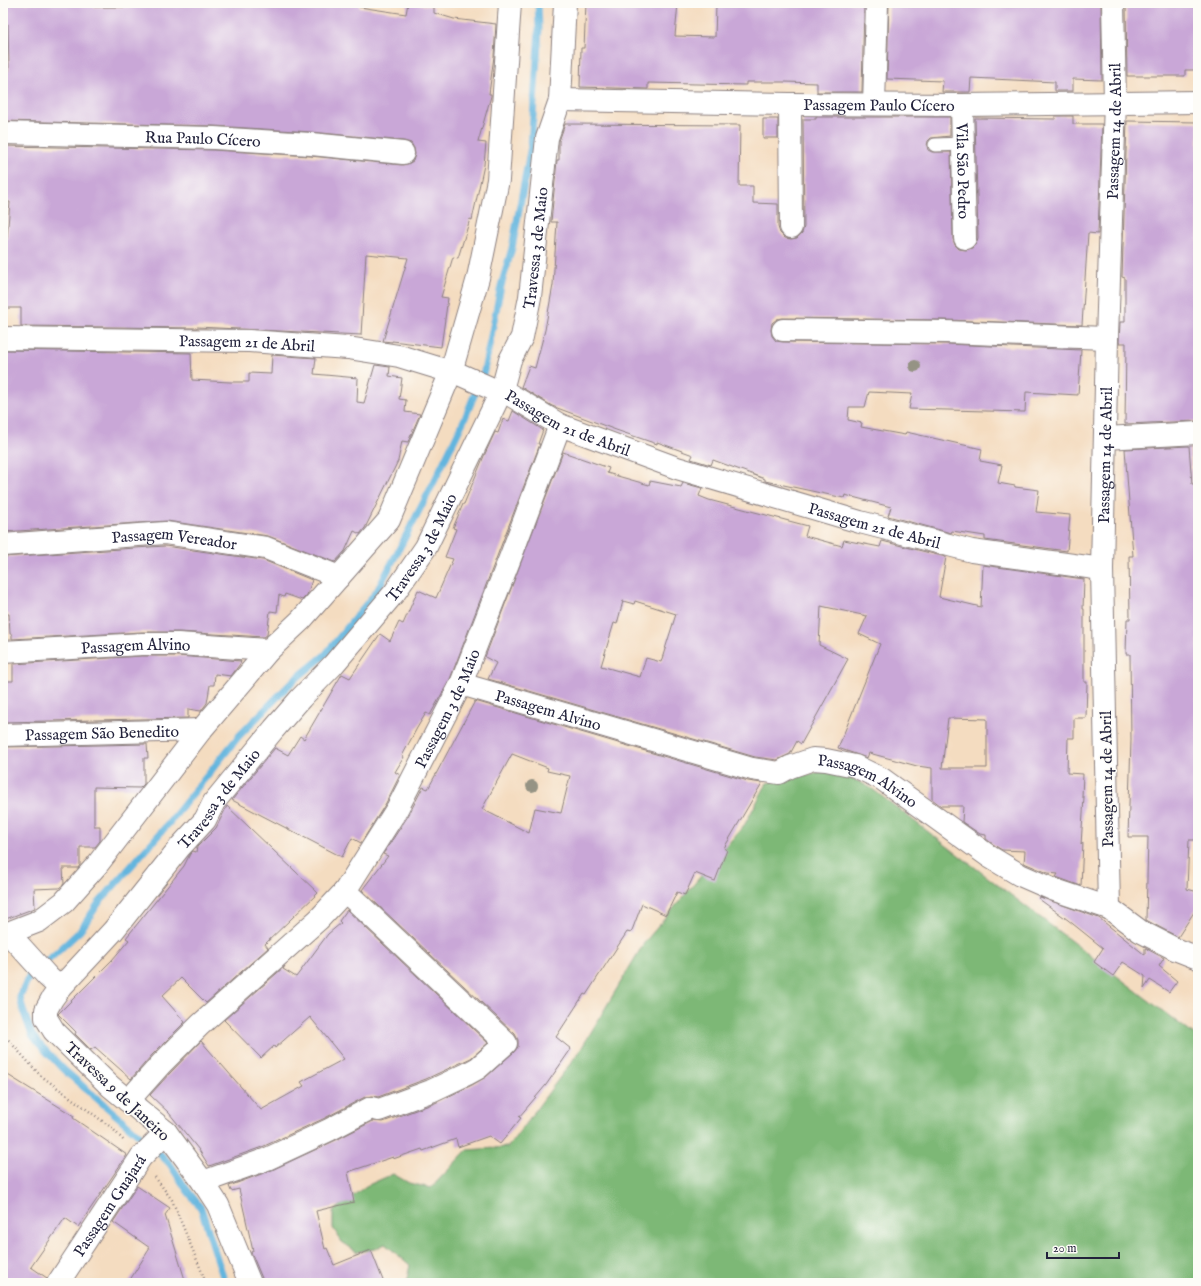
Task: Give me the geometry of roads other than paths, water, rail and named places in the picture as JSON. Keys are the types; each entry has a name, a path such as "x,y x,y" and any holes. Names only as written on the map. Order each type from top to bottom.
{"street":[{"path":"54,982 7,934 39,921 64,902 97,865 201,730 269,650 301,620 389,520 456,374 498,180 510,3"},
{"name":"Travessa 3 de Maio","path":"54,982 113,931 180,847 205,820 214,802 274,729 333,665 395,592 426,548 498,390 510,360 522,337 530,296 547,138 560,100 565,3"},
{"path":"874,104 877,3"},
{"name":"Passagem 14 de Abril","path":"1109,908 1102,569 1107,338 1115,102 1113,3"},
{"name":"Passagem Paulo Cícero","path":"560,100 962,105 1198,102"},
{"path":"790,104 791,227"},
{"name":"Vila São Pedro","path":"962,105 965,238"},
{"name":"Rua Paulo Cícero","path":"3,133 214,138 311,144 402,153"},
{"path":"783,330 946,332 1107,338"},
{"name":"Passagem 21 de Abril","path":"3,338 249,341 341,348 399,356 456,374 498,390 560,425 677,468 860,522 972,551 1102,569"},
{"name":"Passagem 3 de Maio","path":"128,1101 161,1064 195,1030 319,919 345,891 397,809 461,684 560,425"},
{"path":"1105,438 1198,433"},
{"name":"Passagem Vereador","path":"3,545 165,533 266,548 339,577"},
{"name":"Passagem Alvino","path":"3,652 142,644 178,644 269,650"},
{"name":"Passagem Alvino","path":"461,684 752,769 778,773 813,759 855,766 882,779 990,857 1020,875 1052,889 1109,908 1140,931 1175,949 1198,958"},
{"name":"Passagem São Benedito","path":"3,734 201,730"},
{"path":"203,1182 267,1159 329,1130 370,1108 379,1110 431,1091 478,1068 506,1043 345,891"},
{"name":"Travessa 9 de Janeiro","path":"54,982 52,999 46,1010 46,1018 54,1031 110,1086 164,1135 203,1182 218,1205 250,1283"},
{"name":"Passagem Guajará","path":"58,1283 141,1157 164,1135"}],"lane":[{"path":"935,145 963,144"}],"waterway":[{"path":"225,1283 201,1208 170,1164 152,1146 64,1070 42,1047 32,1035 20,997 30,974 53,956 80,931 98,904 169,823 239,736 293,681 325,655 377,591 432,486 465,418 484,371 501,286 512,248 531,146 539,29 538,3"}]}
